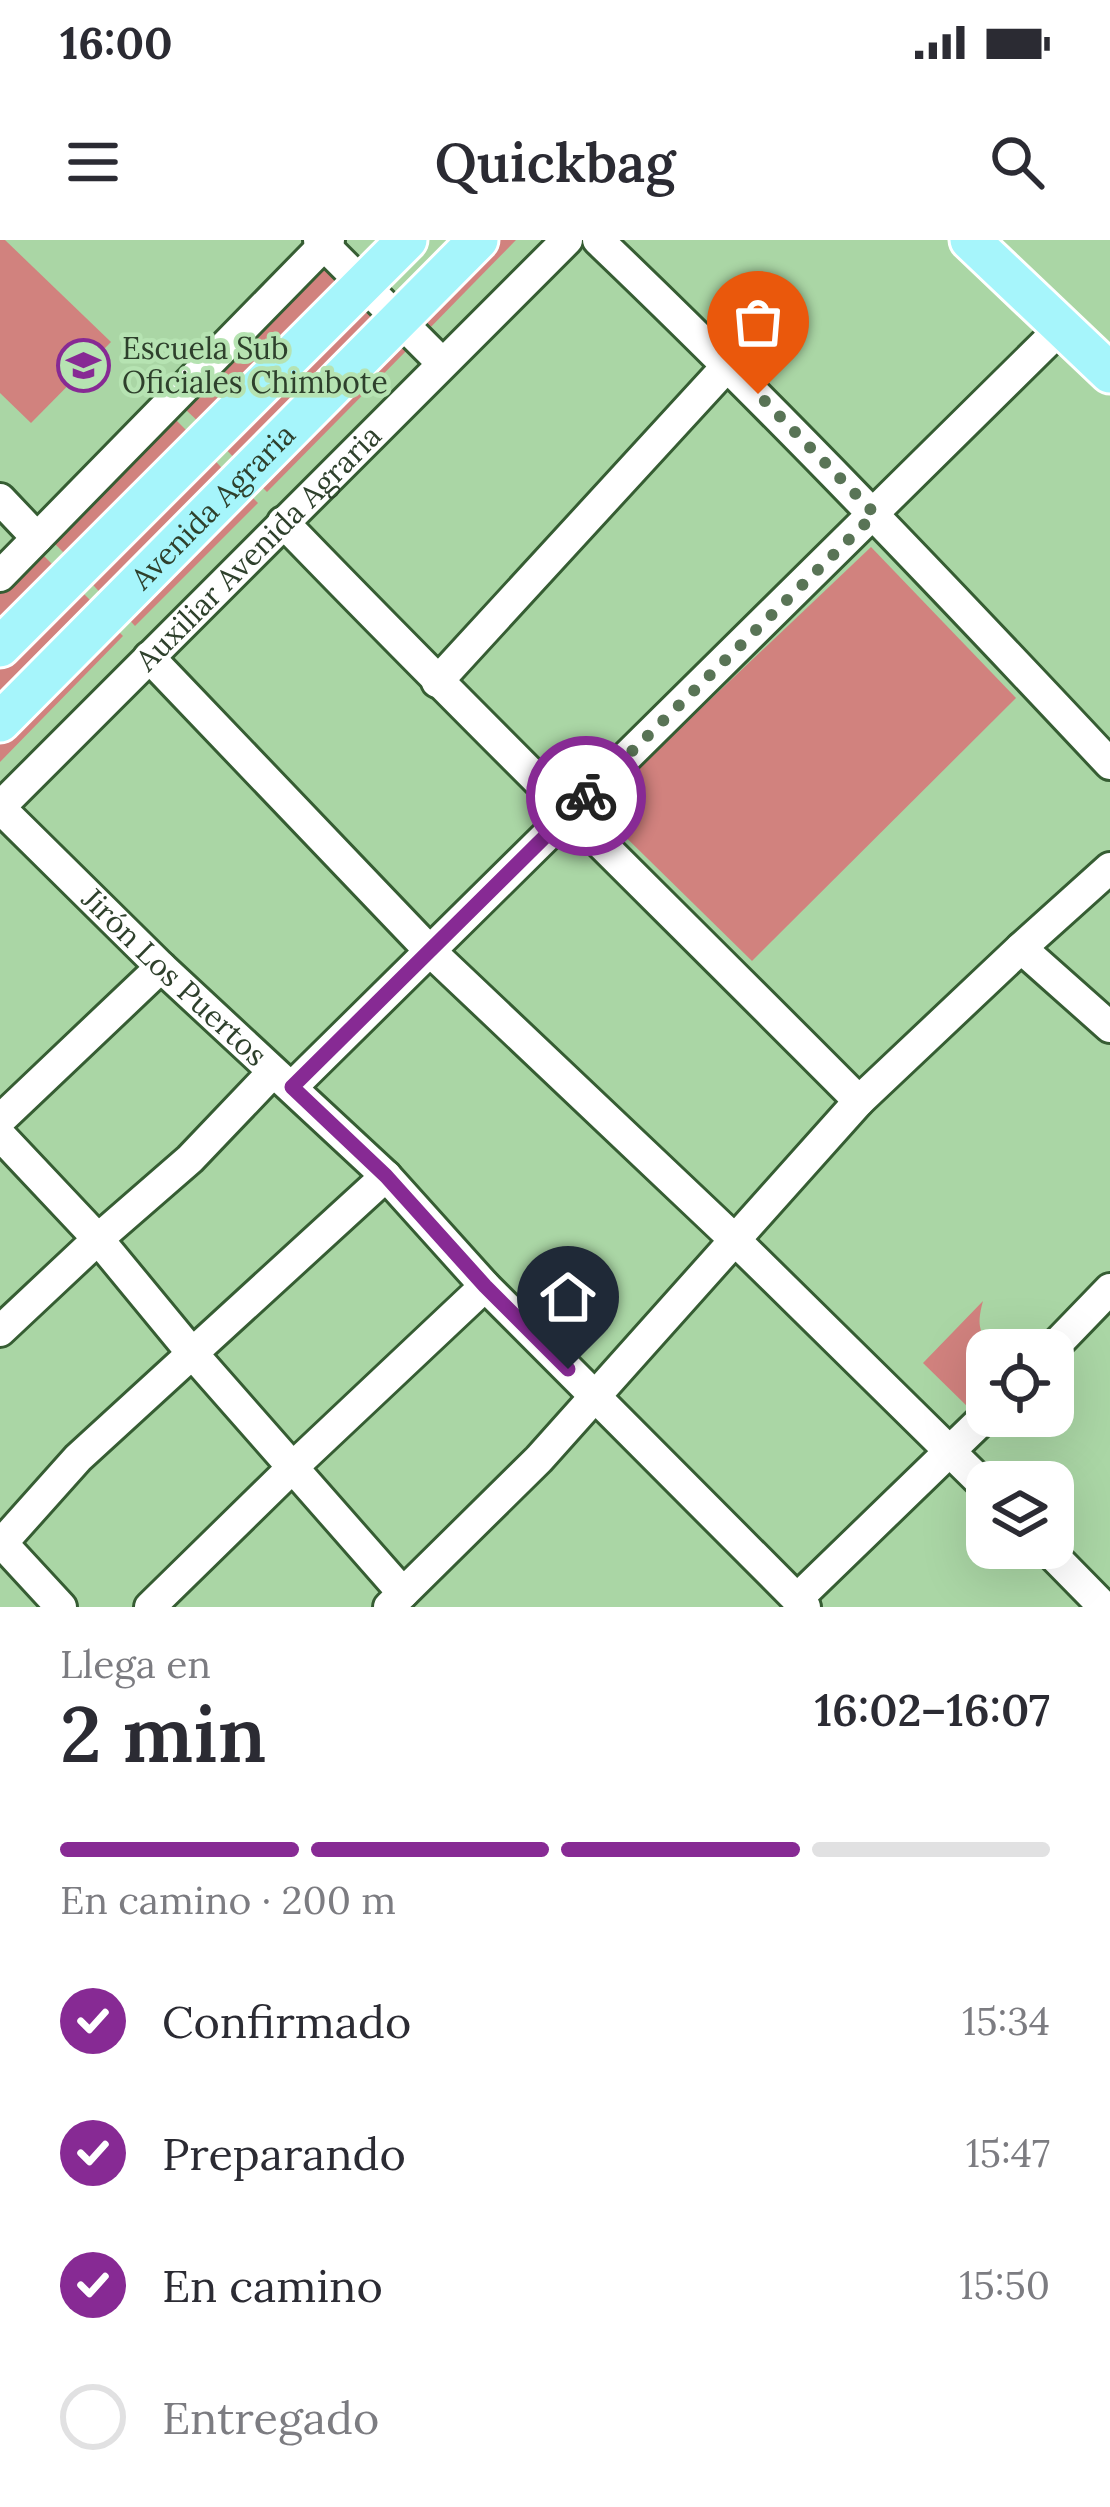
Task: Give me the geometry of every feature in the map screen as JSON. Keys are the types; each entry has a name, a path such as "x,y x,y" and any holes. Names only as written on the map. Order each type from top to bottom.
{"main road":[{"name":"Avenida Agraria","path":"0,647 407,240"},
{"name":"Avenida Agraria","path":"0,722 478,240"},
{"path":"970,240 1110,373"}],"street":[{"name":"Auxiliar Avenida Agraria","path":"0,808 567,240"},
{"path":"598,240 729,364 1110,764"},
{"path":"0,576 324,242 442,363"},
{"path":"0,1331 98,1239 429,950 1062,327"},
{"path":"437,682 729,364"},
{"path":"0,499 37,538"},
{"path":"283,522 437,682 860,1101"},
{"path":"148,657 429,950 966,1467"},
{"name":"Jirón Los Puertos","path":"0,808 161,967 386,1176 485,1286 801,1603"},
{"path":"0,1135 98,1239 293,1467 396,1600 539,1460 860,1101 1110,868"},
{"path":"1021,948 1110,1028"},
{"path":"0,1120 161,967"},
{"path":"61,1607 1,1542 78,1458 386,1176"},
{"path":"150,1607 485,1286"},
{"path":"1071,1329 1110,1289"},
{"path":"801,1603 966,1435"},
{"path":"1067,1569 1104,1607"}],"shaded area":[{"path":"0,240 111,342 31,423 0,393"},
{"path":"485,240 516,240 423,335 407,319"},
{"path":"324,262 346,283 206,429 184,408"},
{"path":"361,294 386,318 241,465 217,440"},
{"path":"398,326 414,343 267,492 251,476"},
{"path":"172,416 196,440 74,563 51,540"},
{"path":"206,451 233,480 108,601 81,572"},
{"path":"241,486 258,503 135,626 118,608"},
{"path":"871,547 1016,698 752,961 596,808"},
{"path":"41,553 64,576 0,640 0,593"},
{"path":"70,580 101,611 0,714 0,651"},
{"path":"105,618 123,636 0,762 0,726"},
{"path":"983,1301 981,1329 966,1329 966,1405 923,1363"}],"way so far":[{"path":"586,796 875,514 758,394"}],"place":[{"name":"Escuela Sub Oficiales Chimbote","path":"83,366"}],"route":[{"path":"568,1369 386,1176 292,1087 586,796"}]}
